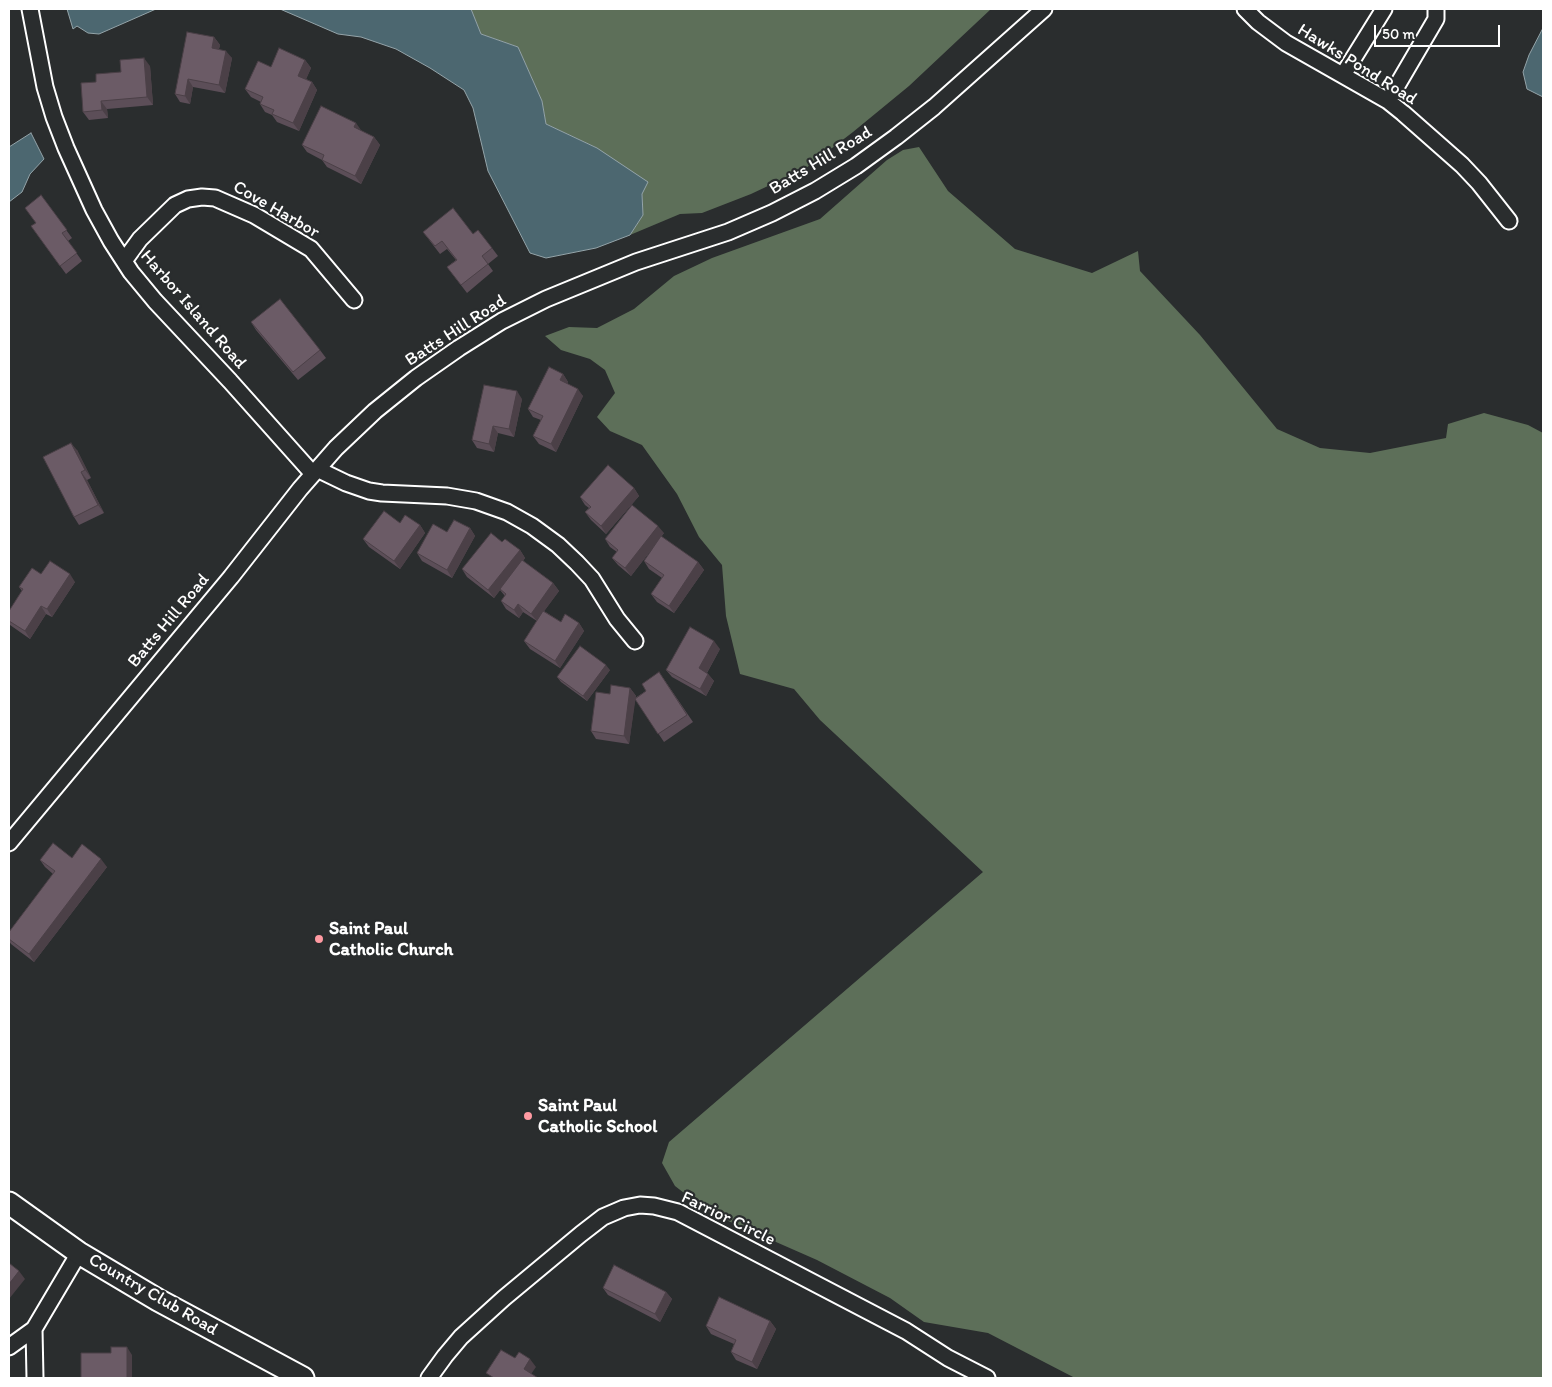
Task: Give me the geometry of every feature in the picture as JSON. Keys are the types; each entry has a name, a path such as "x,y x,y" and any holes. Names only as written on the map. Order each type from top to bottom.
{"street":[{"name":"Harbor Island Road","path":"30,9 45,87 54,117 94,210 124,260 155,301 315,472"},
{"name":"Batts Hill Road","path":"11,834 231,577 336,448 416,378 502,321 546,299 636,262 728,232 772,213 856,166 934,107 1044,9"},
{"name":"Hawks Pond Road","path":"1245,9 1258,22 1286,43 1343,75 1403,113 1462,165 1509,221"},
{"path":"1343,75 1384,9"},
{"path":"1388,102 1436,19 1436,9"},
{"name":"Cove Harbor","path":"124,260 140,239 175,206 188,199 215,198 254,215 311,249 354,300"},
{"path":"315,472 369,491 466,499 491,505 507,512 558,544 577,562 592,579 617,619 635,641"},
{"name":"Country Club Road","path":"9,1203 79,1253 158,1300 303,1378"},
{"name":"Farrior Circle","path":"429,1378 461,1337 580,1234 603,1217 624,1208 640,1205 654,1206 678,1212 906,1331 948,1358 986,1378"},
{"path":"9,1347 34,1330 79,1253"},
{"path":"34,1330 35,1378"}],"green space":[{"path":"471,9 991,9 909,86 806,168 751,194 702,213 680,214 630,235 643,215 642,194 597,148 546,124 542,101 518,47 481,34"},
{"path":"919,147 948,191 1015,249 1092,273 1138,251 1140,271 1200,335 1277,429 1320,448 1370,453 1446,438 1448,424 1484,413 1528,425 1543,433 1543,1378 1075,1378 988,1333 924,1322 890,1298 817,1260 710,1213 675,1186 662,1163 669,1142 983,872 820,720 794,689 740,674 726,616 722,565 699,537 677,494 642,445 610,431 597,417 615,393 605,370 590,359 561,350 545,336 569,327 597,328 634,309 674,276 712,258 820,219 887,160 903,150"}],"water":[{"path":"67,9 156,9 99,34 88,33 77,26 73,29"},
{"path":"280,9 471,9 481,34 518,47 542,101 546,124 597,148 648,182 642,194 643,215 630,235 596,248 546,258 530,253 488,171 473,108 464,90 396,49 361,37 338,34"},
{"path":"1543,28 1543,97 1527,89 1523,72 1529,55"},
{"path":"31,133 44,159 30,174 22,192 9,202 9,147"}],"building":[{"path":"187,32 214,37 212,48 226,51 219,85 188,79 185,96 175,94"},
{"path":"279,48 305,60 298,76 312,82 293,123 272,114 274,110 260,104 263,97 245,89 258,61 271,67"},
{"path":"144,58 147,97 101,101 102,110 83,112 81,83 96,82 96,74 121,72 120,60"},
{"path":"321,106 356,123 354,127 374,137 355,176 322,160 324,155 302,145"},
{"path":"41,195 67,230 62,233 77,253 60,266 31,226 36,223 25,208"},
{"path":"453,208 473,234 478,230 492,248 482,256 488,264 461,285 447,267 457,260 442,241 435,246 423,232"},
{"path":"280,299 320,350 293,372 251,322"},
{"path":"549,367 563,374 560,380 578,389 551,444 533,436 543,416 528,409"},
{"path":"484,385 517,391 509,429 493,426 489,444 472,440"},
{"path":"71,443 85,470 81,472 98,505 74,517 43,457"},
{"path":"608,465 634,488 601,526 585,512 591,507 580,497"},
{"path":"632,505 658,526 625,568 612,558 618,550 605,539"},
{"path":"384,511 400,523 405,515 420,525 394,561 363,539"},
{"path":"454,520 470,528 447,570 417,553 433,524 447,532"},
{"path":"491,533 502,542 505,539 520,550 488,590 462,569"},
{"path":"661,536 698,562 669,606 651,594 664,575 644,561"},
{"path":"522,560 553,583 531,614 518,604 514,610 501,601 506,594 500,589"},
{"path":"50,561 70,574 47,609 41,606 25,631 9,621 9,611 23,589 19,587 32,568 41,574"},
{"path":"543,611 561,622 565,614 579,623 555,661 524,641"},
{"path":"690,627 714,641 699,668 708,674 700,689 666,670"},
{"path":"580,646 606,665 583,696 557,677"},
{"path":"659,672 687,715 658,734 635,699 646,691 642,684"},
{"path":"611,685 630,688 624,736 591,731 596,692 610,694"},
{"path":"53,843 72,858 82,844 101,859 29,954 9,939 9,932 55,871 40,860"},
{"path":"9,1263 19,1271 9,1284"},
{"path":"614,1265 666,1292 655,1314 603,1288"},
{"path":"719,1297 770,1321 752,1362 731,1352 736,1340 706,1326"},
{"path":"111,1347 127,1347 127,1378 81,1378 81,1353 111,1353"},
{"path":"501,1350 515,1358 519,1352 530,1359 524,1369 538,1378 494,1378 486,1373"}],"place":[{"name":"Saint Paul Catholic Church","path":"319,939"},
{"name":"Saint Paul Catholic School","path":"528,1116"}]}
